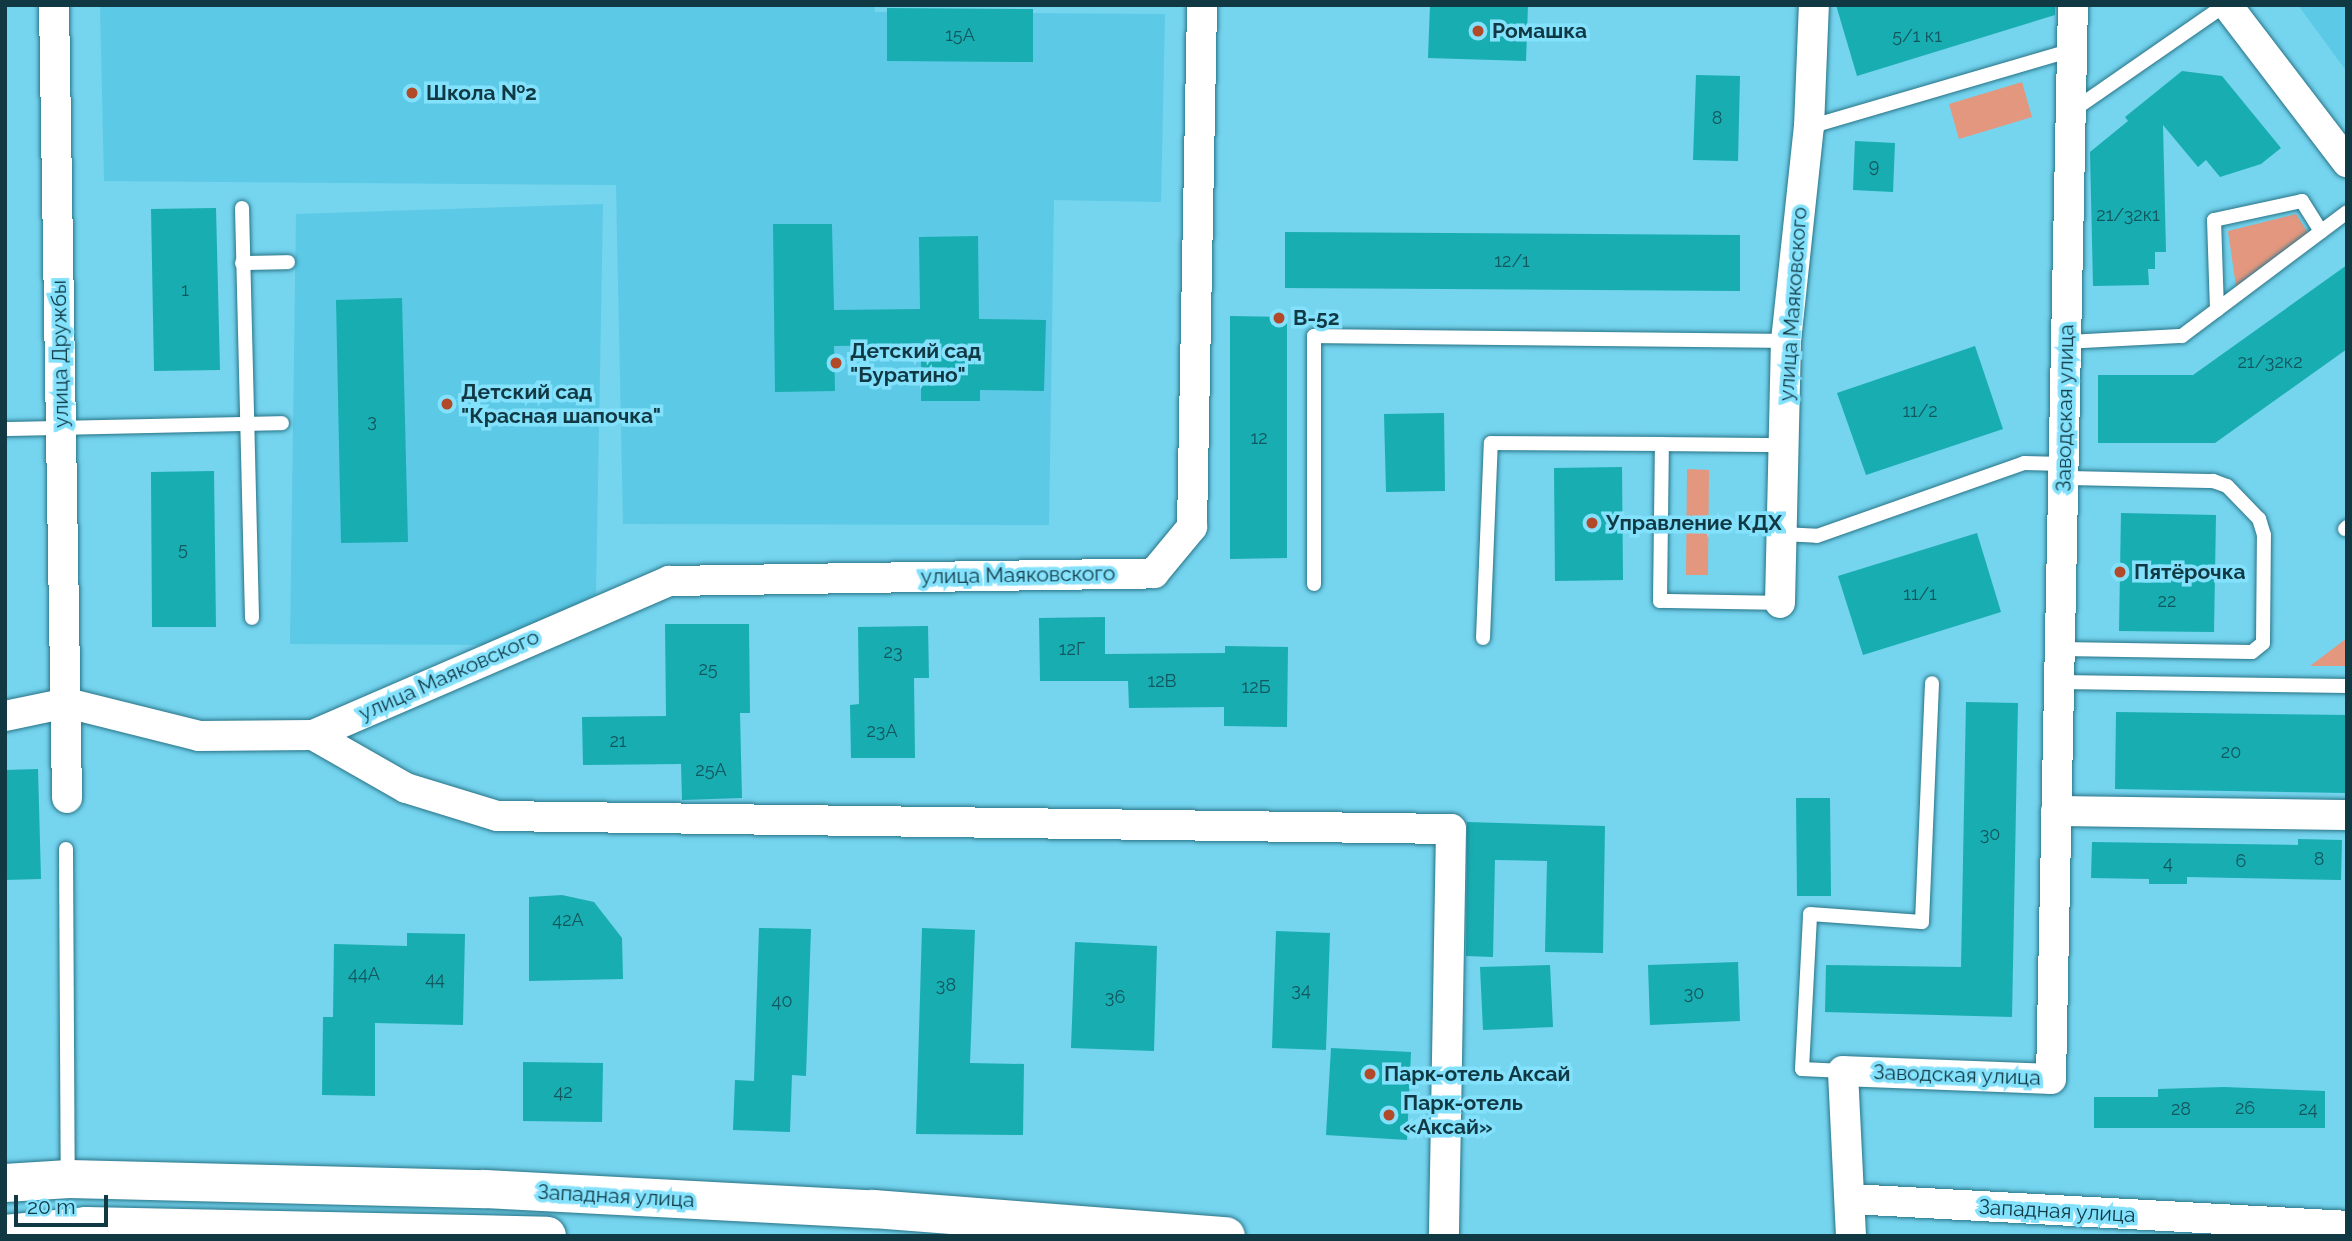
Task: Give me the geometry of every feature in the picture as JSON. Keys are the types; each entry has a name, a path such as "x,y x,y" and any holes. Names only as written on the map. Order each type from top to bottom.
{"main road":[{"name":"Западная улица","path":"5,1183 68,1179 513,1191 873,1209 1226,1236"},
{"name":"Западная улица","path":"5,1234 86,1226 547,1236"}],"street":[{"name":"улица Дружбы","path":"54,5 67,798"},
{"name":"улица Маяковского","path":"313,735 669,581 1154,573 1192,527 1202,5"},
{"name":"улица Маяковского","path":"1780,603 1786,341 1809,127 1814,5"},
{"name":"Заводская улица","path":"1851,1236 1843,1070 2051,1079 2073,5"},
{"path":"2226,5 2347,162"},
{"path":"5,716 67,703 199,736 313,735 406,788 497,816 1451,829 1444,1236"},
{"path":"2056,811 2347,815"},
{"name":"Западная улица","path":"1851,1199 2347,1226"}],"lane":[{"path":"2071,112 2226,5"},
{"path":"1809,127 2073,50"},
{"path":"2217,310 2214,220 2302,201 2321,231"},
{"path":"242,208 252,618"},
{"path":"2066,342 2182,336 2347,212"},
{"path":"242,263 288,262"},
{"path":"1314,584 1314,337 1786,341"},
{"path":"5,429 282,423"},
{"path":"1483,638 1491,443 1784,444"},
{"path":"1662,444 1660,601 1780,603"},
{"path":"1782,534 1817,536 2024,463 2064,471 2213,481 2227,486 2259,519 2264,534 2263,643 2252,652 2060,649"},
{"path":"2059,682 2347,686"},
{"path":"1843,1070 1802,1069 1810,914 1922,922 1932,683"},
{"path":"66,849 68,1179"}],"shaded area":[{"name":"Детский сад \"Буратино\"","path":"100,5 874,5 875,12 1165,14 1161,202 1054,200 1049,525 623,524 616,185 104,181"},
{"path":"2298,5 2347,5 2347,72"},
{"path":"2022,82 2032,117 1959,139 1949,104"},
{"name":"Детский сад \"Красная шапочка\"","path":"603,204 596,594 501,645 290,644 296,214"},
{"path":"2296,214 2308,233 2236,286 2228,231"},
{"path":"1687,469 1709,470 1708,575 1686,575"},
{"path":"2347,638 2347,666 2310,666"}],"building":[{"name":"Ромашка","path":"1430,5 1528,5 1526,61 1428,58"},
{"path":"1836,5 2055,5 2055,15 1857,76"},
{"path":"887,8 1033,9 1033,62 887,61"},
{"path":"2182,71 2222,76 2281,148 2261,164 2220,177 2206,160 2198,167 2163,125 2166,252 2155,252 2155,269 2148,269 2149,285 2093,286 2090,152 2128,121 2125,117"},
{"path":"1696,75 1740,76 1738,161 1693,160"},
{"path":"1855,141 1895,143 1893,192 1853,190"},
{"path":"216,208 220,370 154,371 151,209"},
{"path":"773,224 832,224 834,310 920,309 919,237 978,236 979,319 1046,320 1044,391 980,390 980,401 921,401 921,345 834,346 835,391 775,392"},
{"path":"1285,232 1740,235 1740,291 1285,288"},
{"path":"2347,265 2347,349 2215,443 2098,443 2098,375 2193,375"},
{"path":"402,298 408,542 341,543 336,300"},
{"path":"1230,316 1287,317 1287,558 1230,559"},
{"path":"1975,346 2003,429 1866,475 1837,393"},
{"path":"1444,413 1445,491 1386,492 1384,414"},
{"path":"1622,467 1623,580 1555,581 1554,468"},
{"path":"214,471 216,627 152,627 151,472"},
{"path":"2121,513 2216,515 2214,632 2119,631"},
{"path":"1977,533 2001,612 1863,655 1838,576"},
{"path":"1105,617 1105,654 1225,653 1225,646 1288,647 1287,727 1224,726 1224,707 1129,708 1128,681 1040,681 1039,618"},
{"path":"665,624 749,624 750,713 740,713 742,798 682,800 681,764 583,765 582,717 666,716"},
{"path":"928,626 929,678 914,678 915,758 851,758 850,705 859,704 858,627"},
{"path":"1966,702 2018,703 2012,1017 1825,1012 1826,965 1961,967"},
{"path":"2116,712 2347,715 2347,793 2115,789"},
{"path":"38,769 41,879 5,880 5,770"},
{"path":"1796,798 1830,798 1831,896 1797,896"},
{"path":"1467,822 1605,826 1603,953 1545,952 1547,861 1495,860 1493,957 1466,956"},
{"path":"2298,839 2342,840 2341,880 2187,877 2187,884 2149,884 2149,879 2091,878 2092,842 2298,845"},
{"path":"562,895 594,902 622,938 623,979 529,981 529,897"},
{"path":"759,928 811,929 806,1076 792,1075 790,1132 733,1130 735,1080 754,1081"},
{"path":"922,928 975,930 970,1063 1024,1064 1023,1135 916,1134"},
{"path":"1276,931 1330,933 1326,1050 1272,1048"},
{"path":"407,933 465,934 463,1025 375,1023 375,1096 322,1095 323,1017 333,1017 334,944 407,946"},
{"path":"1075,942 1157,946 1154,1051 1071,1048"},
{"path":"1738,962 1740,1021 1650,1025 1648,965"},
{"path":"1550,965 1553,1027 1483,1030 1480,967"},
{"name":"Парк-отель Аксай","path":"1331,1048 1411,1052 1407,1140 1326,1135"},
{"path":"523,1062 603,1063 602,1122 523,1121"},
{"path":"2224,1087 2325,1091 2325,1128 2094,1128 2094,1097 2158,1097 2158,1089"}],"place":[{"name":"Ромашка","path":"1478,31"},
{"name":"Школа №2","path":"412,93"},
{"name":"В-52","path":"1279,318"},
{"name":"Детский сад \"Буратино\"","path":"836,363"},
{"name":"Детский сад \"Красная шапочка\"","path":"447,404"},
{"name":"Управление КДХ","path":"1592,523"},
{"name":"Пятёрочка","path":"2120,572"},
{"name":"Парк-отель Аксай","path":"1370,1074"},
{"name":"Парк-отель «Аксай»","path":"1389,1115"}]}
